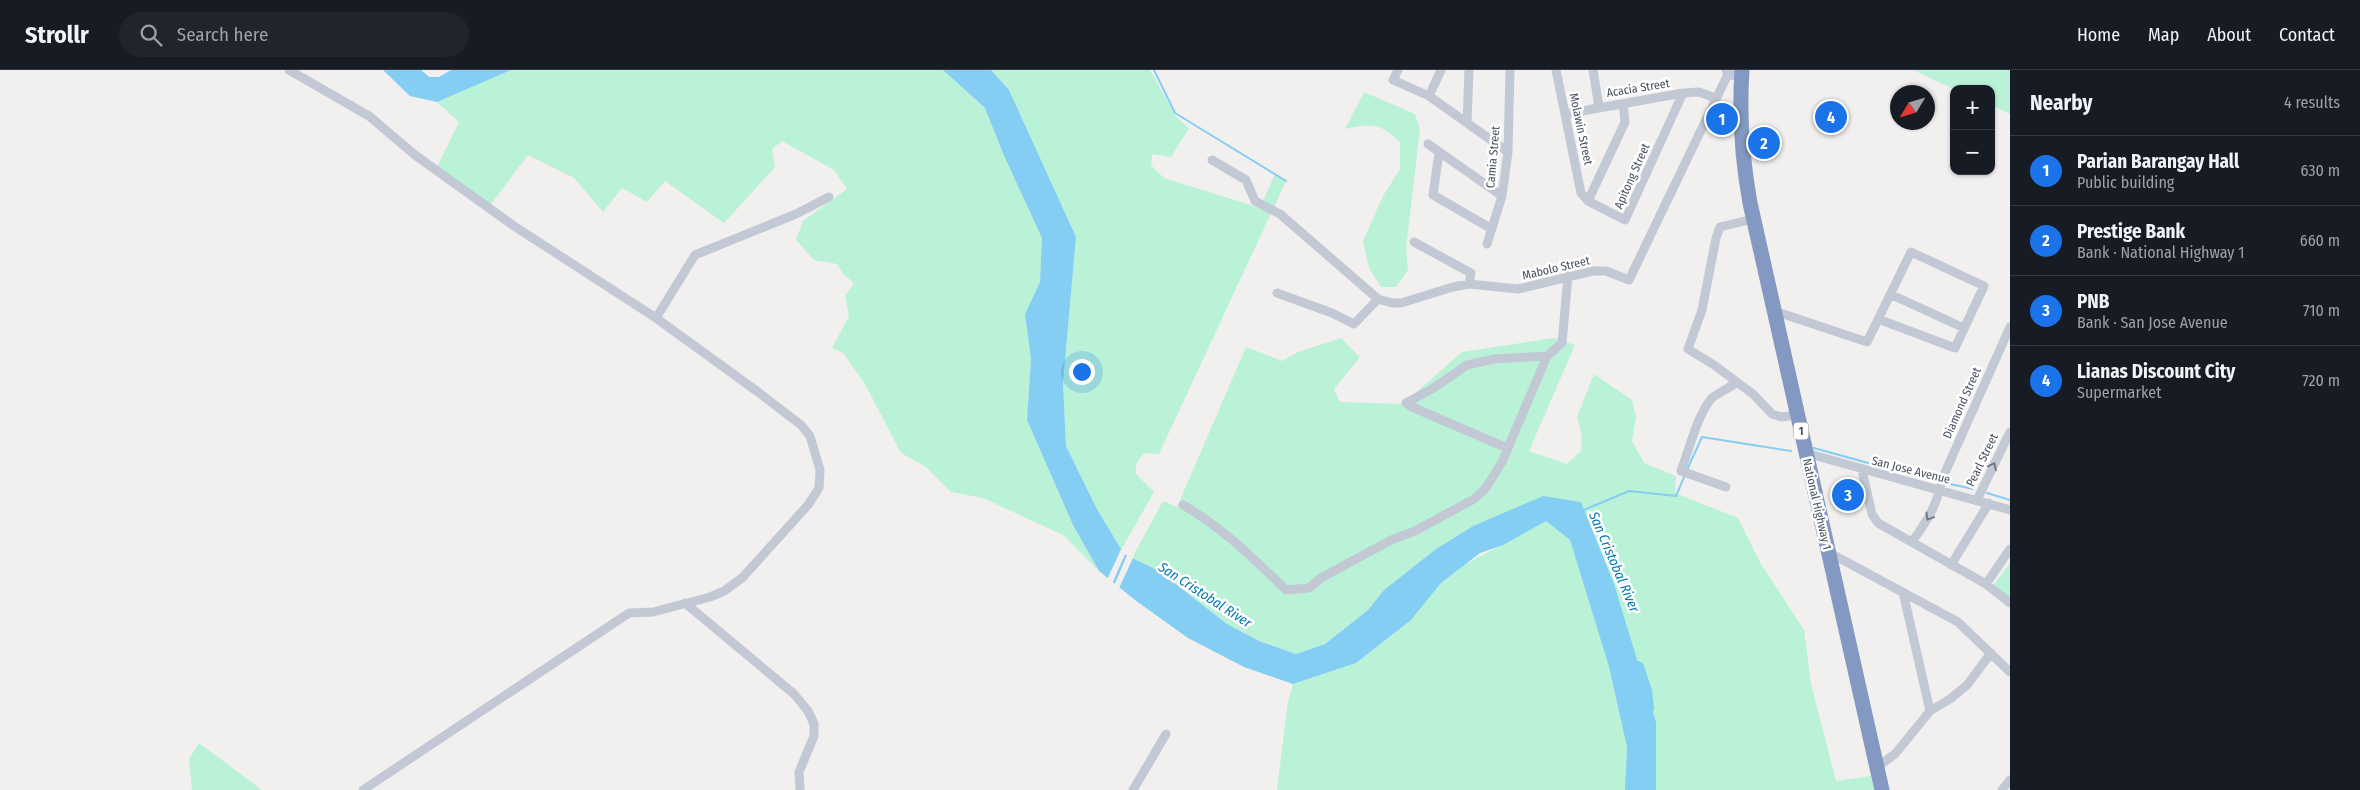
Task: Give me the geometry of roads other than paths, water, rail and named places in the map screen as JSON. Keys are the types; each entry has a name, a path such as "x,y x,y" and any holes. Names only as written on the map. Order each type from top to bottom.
{"highway":[{"name":"National Highway 1","path":"1735,72 1740,106 1743,166 1753,219 1882,790"}],"street":[{"path":"289,70 369,116 428,165 514,226 656,318 801,425 810,436 820,470 819,488 808,505 742,578 710,597 653,612 629,613 363,790"},
{"path":"1398,70 1393,80 1430,96 1508,152"},
{"path":"1430,96 1441,70"},
{"path":"1466,123 1469,70"},
{"name":"Camia Street","path":"1487,244 1502,196 1508,152 1510,70"},
{"name":"Molawin Street","path":"1556,70 1581,193"},
{"path":"1593,70 1599,107"},
{"name":"Mabolo Street","path":"1378,299 1392,303 1401,302 1453,286 1469,284 1518,289 1593,271 1606,271 1629,280 1715,98 1735,72"},
{"name":"Acacia Street","path":"1565,114 1682,93 1699,92 1715,98"},
{"name":"Apitong Street","path":"1581,193 1588,202 1625,220 1682,93"},
{"path":"1588,202 1625,122 1623,104"},
{"path":"1428,144 1502,196"},
{"path":"1439,153 1433,195 1492,229"},
{"path":"1212,160 1246,180 1255,201 1287,221 1378,299 1354,324 1332,313 1277,293"},
{"path":"656,318 695,255 796,214 829,198"},
{"path":"1753,219 1720,227 1716,238 1702,310 1688,349 1737,382 1772,414 1781,416 1797,415"},
{"path":"1414,242 1471,273 1469,284"},
{"path":"1774,311 1867,342 1878,319 1890,294 1911,252 1984,286 1955,348 1878,319"},
{"path":"1183,505 1207,518 1252,556 1286,590 1309,588 1321,578 1391,540 1415,531 1474,499 1486,488 1502,462 1547,356 1562,343 1568,276"},
{"path":"1890,294 1964,328"},
{"name":"Diamond Street","path":"1912,542 1931,515 1943,477 2010,327"},
{"path":"1507,448 1406,403 1432,389 1466,365 1478,362 1547,356"},
{"path":"1726,487 1681,471 1704,412 1712,398 1726,391 1737,382"},
{"name":"Pearl Street","path":"1977,500 2010,432"},
{"name":"San Jose Avenue","path":"1806,453 2010,510"},
{"path":"1862,470 1871,512 1878,523 1986,584 2010,603"},
{"path":"1952,565 1988,503"},
{"path":"1986,584 2010,549"},
{"path":"1828,552 1958,622 2010,672"},
{"path":"1903,592 1930,711"},
{"path":"685,603 794,694 808,711 814,724 814,736 799,772 800,790"},
{"path":"1877,766 1895,754 1930,711 1950,699 1967,684 1991,653"},
{"path":"1133,790 1166,734"},
{"path":"2002,790 2010,780"}],"water":[{"path":"383,70 410,70 418,77 439,77 451,70 511,70 437,102 410,96"},
{"path":"943,70 991,70 1009,90 1076,237 1063,383 1066,446 1098,511 1124,554 1159,571 1227,624 1259,641 1296,654 1325,644 1368,610 1384,590 1436,549 1473,526 1543,496 1581,502 1614,584 1656,722 1656,790 1625,790 1627,747 1609,667 1570,540 1546,521 1503,545 1480,553 1441,583 1411,620 1356,663 1293,684 1244,667 1188,638 1135,600 1099,571 1073,525 1027,420 1031,359 1025,314 1040,282 1042,238 1005,158 985,108"}],"waterway":[{"name":"San Cristobal River","path":"412,70 427,83 434,84"},
{"path":"1154,70 1175,113 1286,181"},
{"path":"1687,470 1702,437 1791,451"},
{"path":"1814,448 1919,477"},
{"path":"1584,510 1629,491 1676,496 1684,477"},
{"path":"1950,484 1973,489"},
{"path":"1987,493 2010,500"},
{"name":"San Cristobal River","path":"1638,667 1646,691 1648,708"}],"place":[{"name":"Lianas Discount City","path":"1831,117"},
{"name":"Parian Barangay Hall","path":"1722,119"},
{"name":"Prestige Bank","path":"1764,143"},
{"name":"PNB","path":"1848,495"}]}
